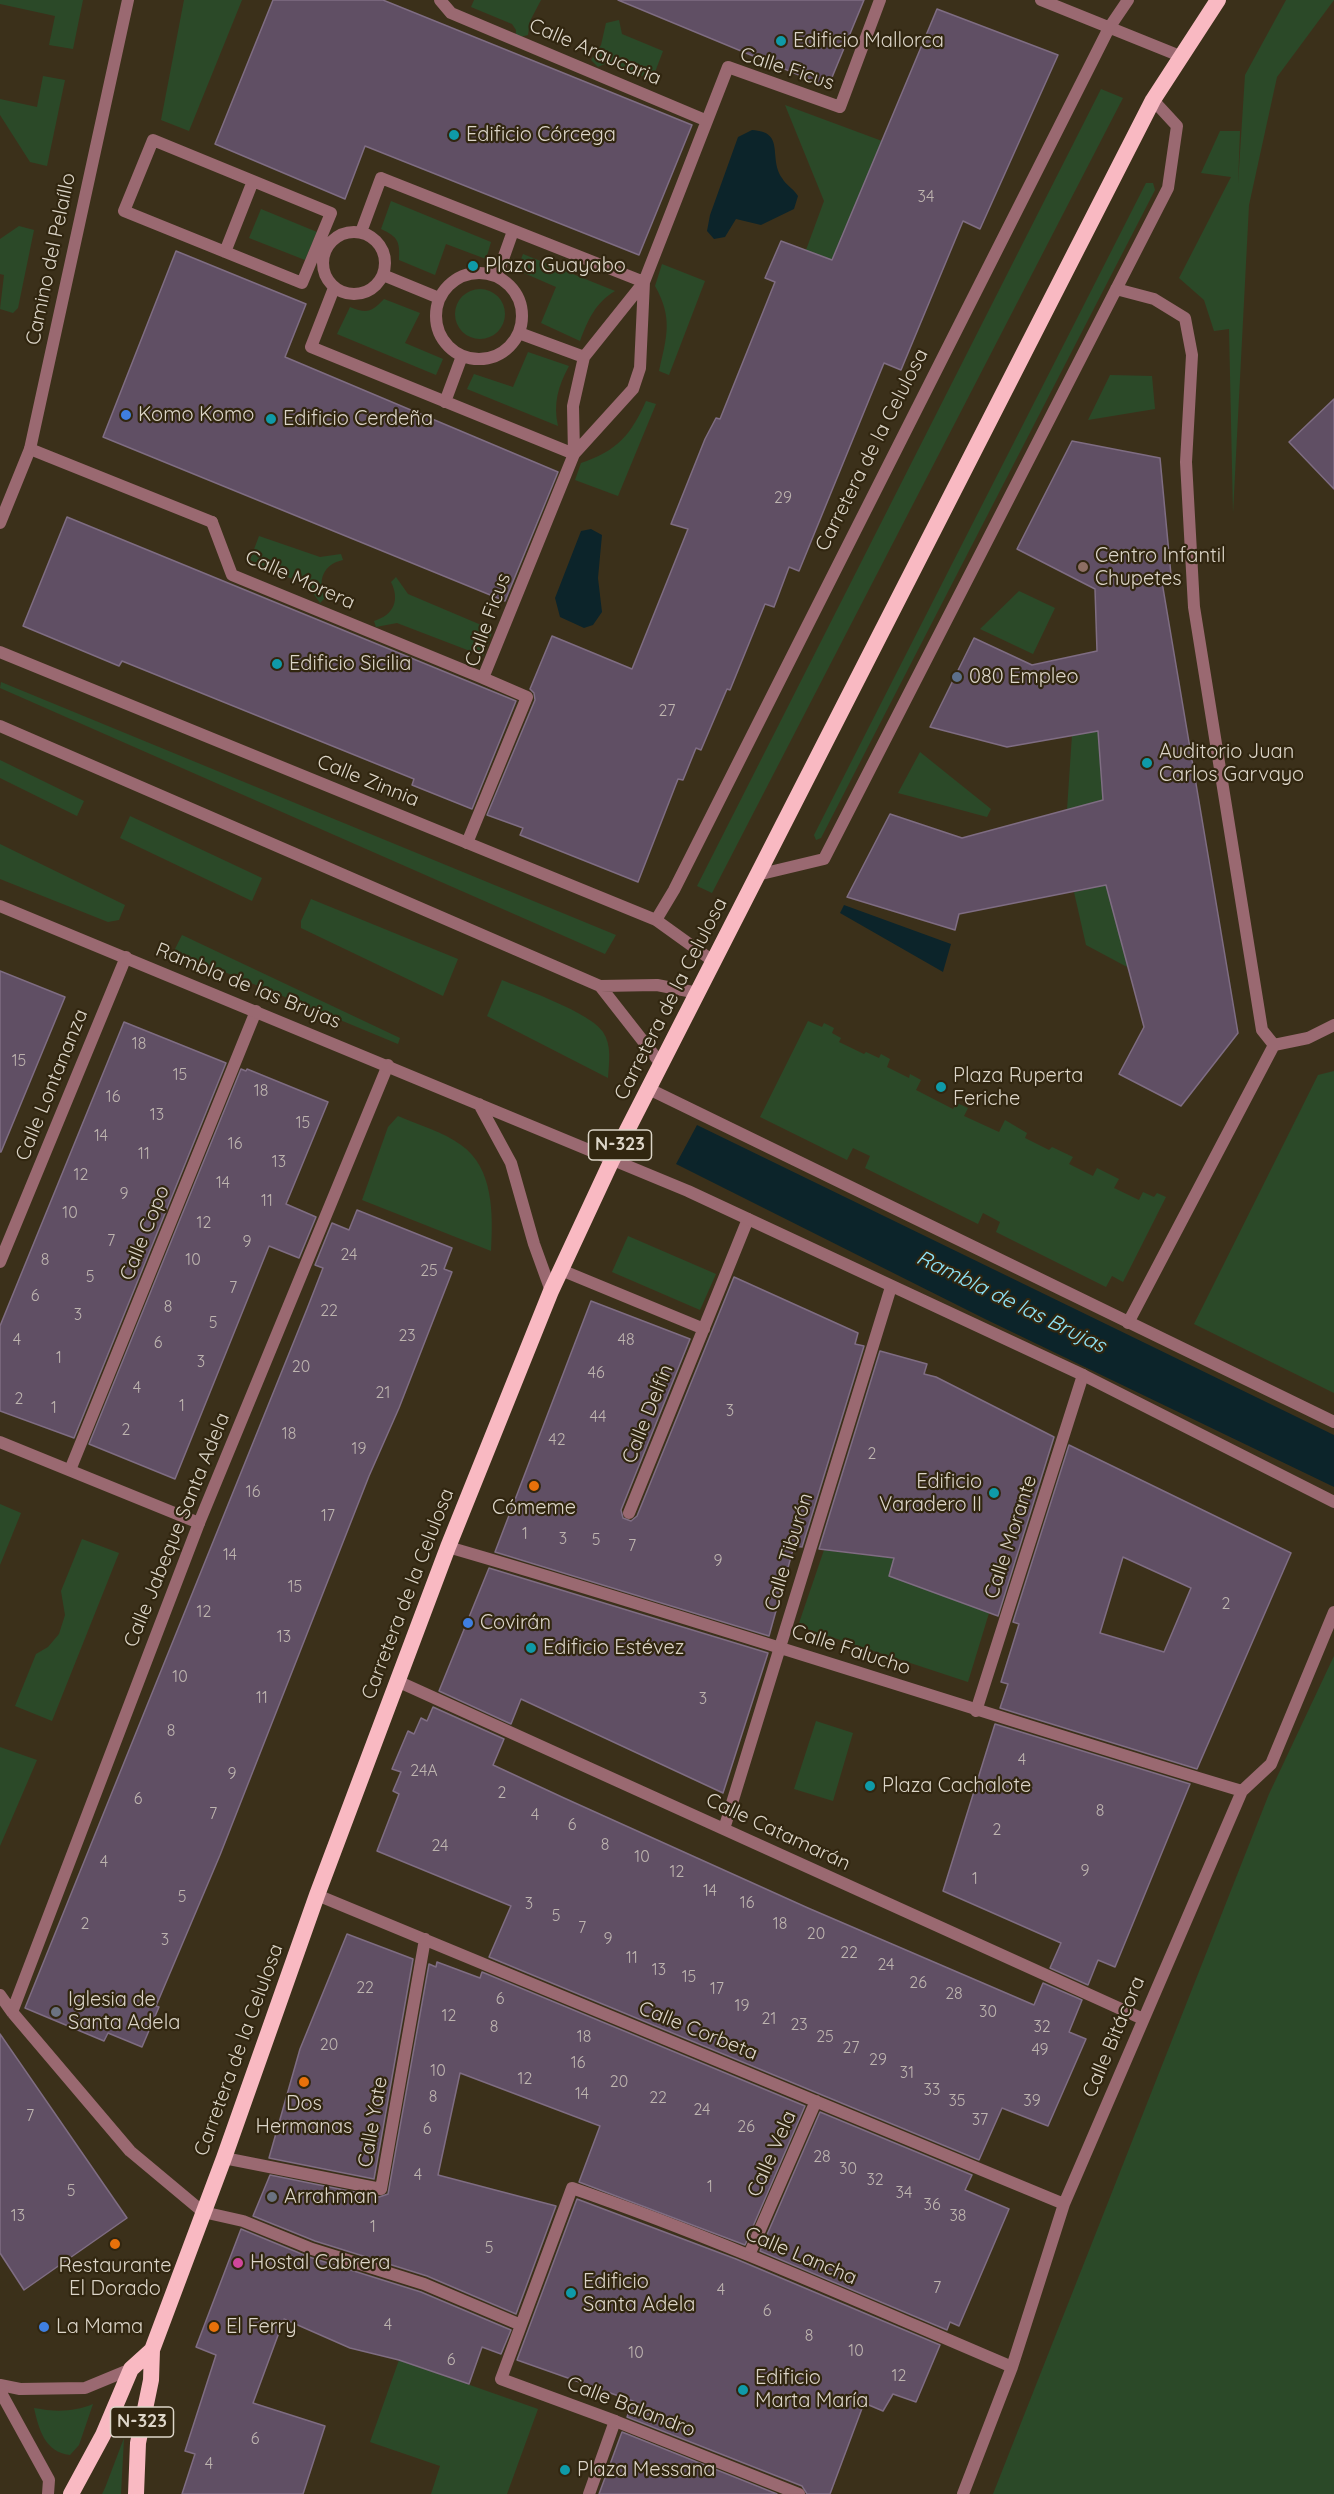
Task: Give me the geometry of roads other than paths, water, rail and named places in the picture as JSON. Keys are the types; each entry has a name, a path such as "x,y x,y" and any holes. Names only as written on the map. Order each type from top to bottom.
{"highway":[{"name":"Carretera de la Celulosa","path":"136,2494 138,2443 151,2380 152,2350 397,1682 448,1547 551,1291 612,1160 1153,100 1218,0"},
{"name":"Carretera de la Celulosa","path":"71,2494 103,2435 131,2369 152,2350"}],"street":[{"name":"Camino del Pelaíllo","path":"0,523 30,449 128,0"},
{"name":"Calle Araucaria","path":"441,0 451,13 705,120"},
{"name":"Calle Ficus","path":"467,843 527,697 483,678 574,453 633,389 640,368 644,282 705,120 728,67 840,107 880,0"},
{"path":"1041,0 1180,56"},
{"name":"Carretera de la Celulosa","path":"657,920 1109,28 1128,0"},
{"path":"758,875 824,859 1168,188 1178,126 1153,100"},
{"path":"153,140 254,182 331,213 321,250 302,283 124,211 153,140"},
{"path":"360,232 381,178 644,282"},
{"path":"225,252 254,182"},
{"path":"497,276 513,231"},
{"path":"360,232 377,241 382,248 385,257 383,275 379,283 363,293 343,293 334,288 323,268 321,250 343,233 360,232"},
{"path":"470,273 497,276 508,283 522,306 519,333 512,345 489,358 475,360 462,356 441,339 436,312 439,298 457,278 470,273"},
{"path":"383,275 439,298"},
{"name":"Calle Ficus","path":"574,453 573,406 584,357 644,282"},
{"path":"334,288 311,347 574,453"},
{"path":"1116,289 1154,299 1185,318 1192,355 1186,462 1194,607 1262,1030 1274,1045"},
{"path":"519,333 584,357"},
{"path":"445,402 462,356"},
{"name":"Calle Morera","path":"30,449 212,522 232,575 483,678"},
{"name":"Calle Zinnia","path":"0,652 657,920 713,961"},
{"path":"0,726 600,986 657,985 698,993"},
{"name":"Rambla de las Brujas","path":"0,906 688,1191 1083,1376 1334,1502"},
{"name":"Calle Lontananza","path":"0,1262 126,957"},
{"path":"600,986 661,1064"},
{"name":"Calle Copo","path":"70,1470 256,1011"},
{"path":"1274,1045 1308,1038 1334,1025"},
{"path":"1128,1323 1274,1045"},
{"name":"Calle Jabeque Santa Adela","path":"12,2012 198,1523 388,1065"},
{"path":"649,1089 1334,1422"},
{"path":"479,1104 511,1163 534,1244 551,1291"},
{"name":"Calle Delfín","path":"629,1513 748,1219"},
{"path":"561,1270 704,1329"},
{"name":"Calle Tiburón","path":"724,1829 891,1287"},
{"name":"Calle Morante","path":"976,1711 1083,1376"},
{"path":"0,1442 198,1523"},
{"name":"Calle Falucho","path":"448,1547 1242,1791"},
{"name":"Calle Bitácora","path":"963,2494 1012,2367 1064,2204 1242,1791 1271,1764 1334,1612"},
{"name":"Calle Catamarán","path":"397,1682 1143,2019"},
{"name":"Calle Corbeta","path":"317,1895 1064,2204"},
{"name":"Calle Yate","path":"224,2158 381,2189 425,1940"},
{"path":"0,1995 130,2151 203,2212 243,2222 312,2249 423,2284 521,2325"},
{"name":"Calle Vela","path":"749,2255 816,2101"},
{"name":"Calle Lancha","path":"572,2188 749,2255 1012,2367"},
{"name":"Calle Balandro","path":"572,2188 501,2379 615,2421 799,2494"},
{"path":"0,2385 20,2389 85,2388 131,2369"},
{"path":"0,2391 49,2480 48,2494"},
{"path":"589,2494 615,2421"}],"water":[{"path":"752,130 769,135 773,141 778,170 798,196 794,209 761,225 736,219 725,237 714,239 707,231 710,215 738,137"},
{"path":"591,529 602,535 598,578 602,612 593,625 584,628 560,617 555,598 581,531"},
{"path":"844,905 951,944 943,972 840,913"},
{"path":"697,1125 1334,1435 1334,1487 985,1319 676,1164"}],"place":[{"name":"Edificio Mallorca","path":"781,41"},
{"name":"Edificio Córcega","path":"454,135"},
{"name":"Plaza Guayabo","path":"473,266"},
{"name":"Komo Komo","path":"126,415"},
{"name":"Edificio Cerdeña","path":"271,419"},
{"name":"Centro Infantil Chupetes","path":"1083,567"},
{"name":"Edificio Sicilia","path":"277,664"},
{"name":"080 Empleo","path":"957,677"},
{"name":"Auditorio Juan Carlos Garvayo","path":"1147,763"},
{"name":"Plaza Ruperta Feriche","path":"941,1087"},
{"name":"Cómeme","path":"534,1486"},
{"name":"Edificio Varadero II","path":"994,1493"},
{"name":"Covirán","path":"468,1623"},
{"name":"Edificio Estévez","path":"531,1648"},
{"name":"Plaza Cachalote","path":"870,1786"},
{"name":"Iglesia de Santa Adela","path":"56,2012"},
{"name":"Dos Hermanas","path":"304,2082"},
{"name":"Arrahman","path":"272,2197"},
{"name":"Restaurante El Dorado","path":"115,2244"},
{"name":"Hostal Cabrera","path":"238,2263"},
{"name":"Edificio Santa Adela","path":"571,2293"},
{"name":"La Mama","path":"44,2327"},
{"name":"El Ferry","path":"214,2327"},
{"name":"Edificio Marta María","path":"743,2390"},
{"name":"Plaza Messana","path":"565,2470"}]}
